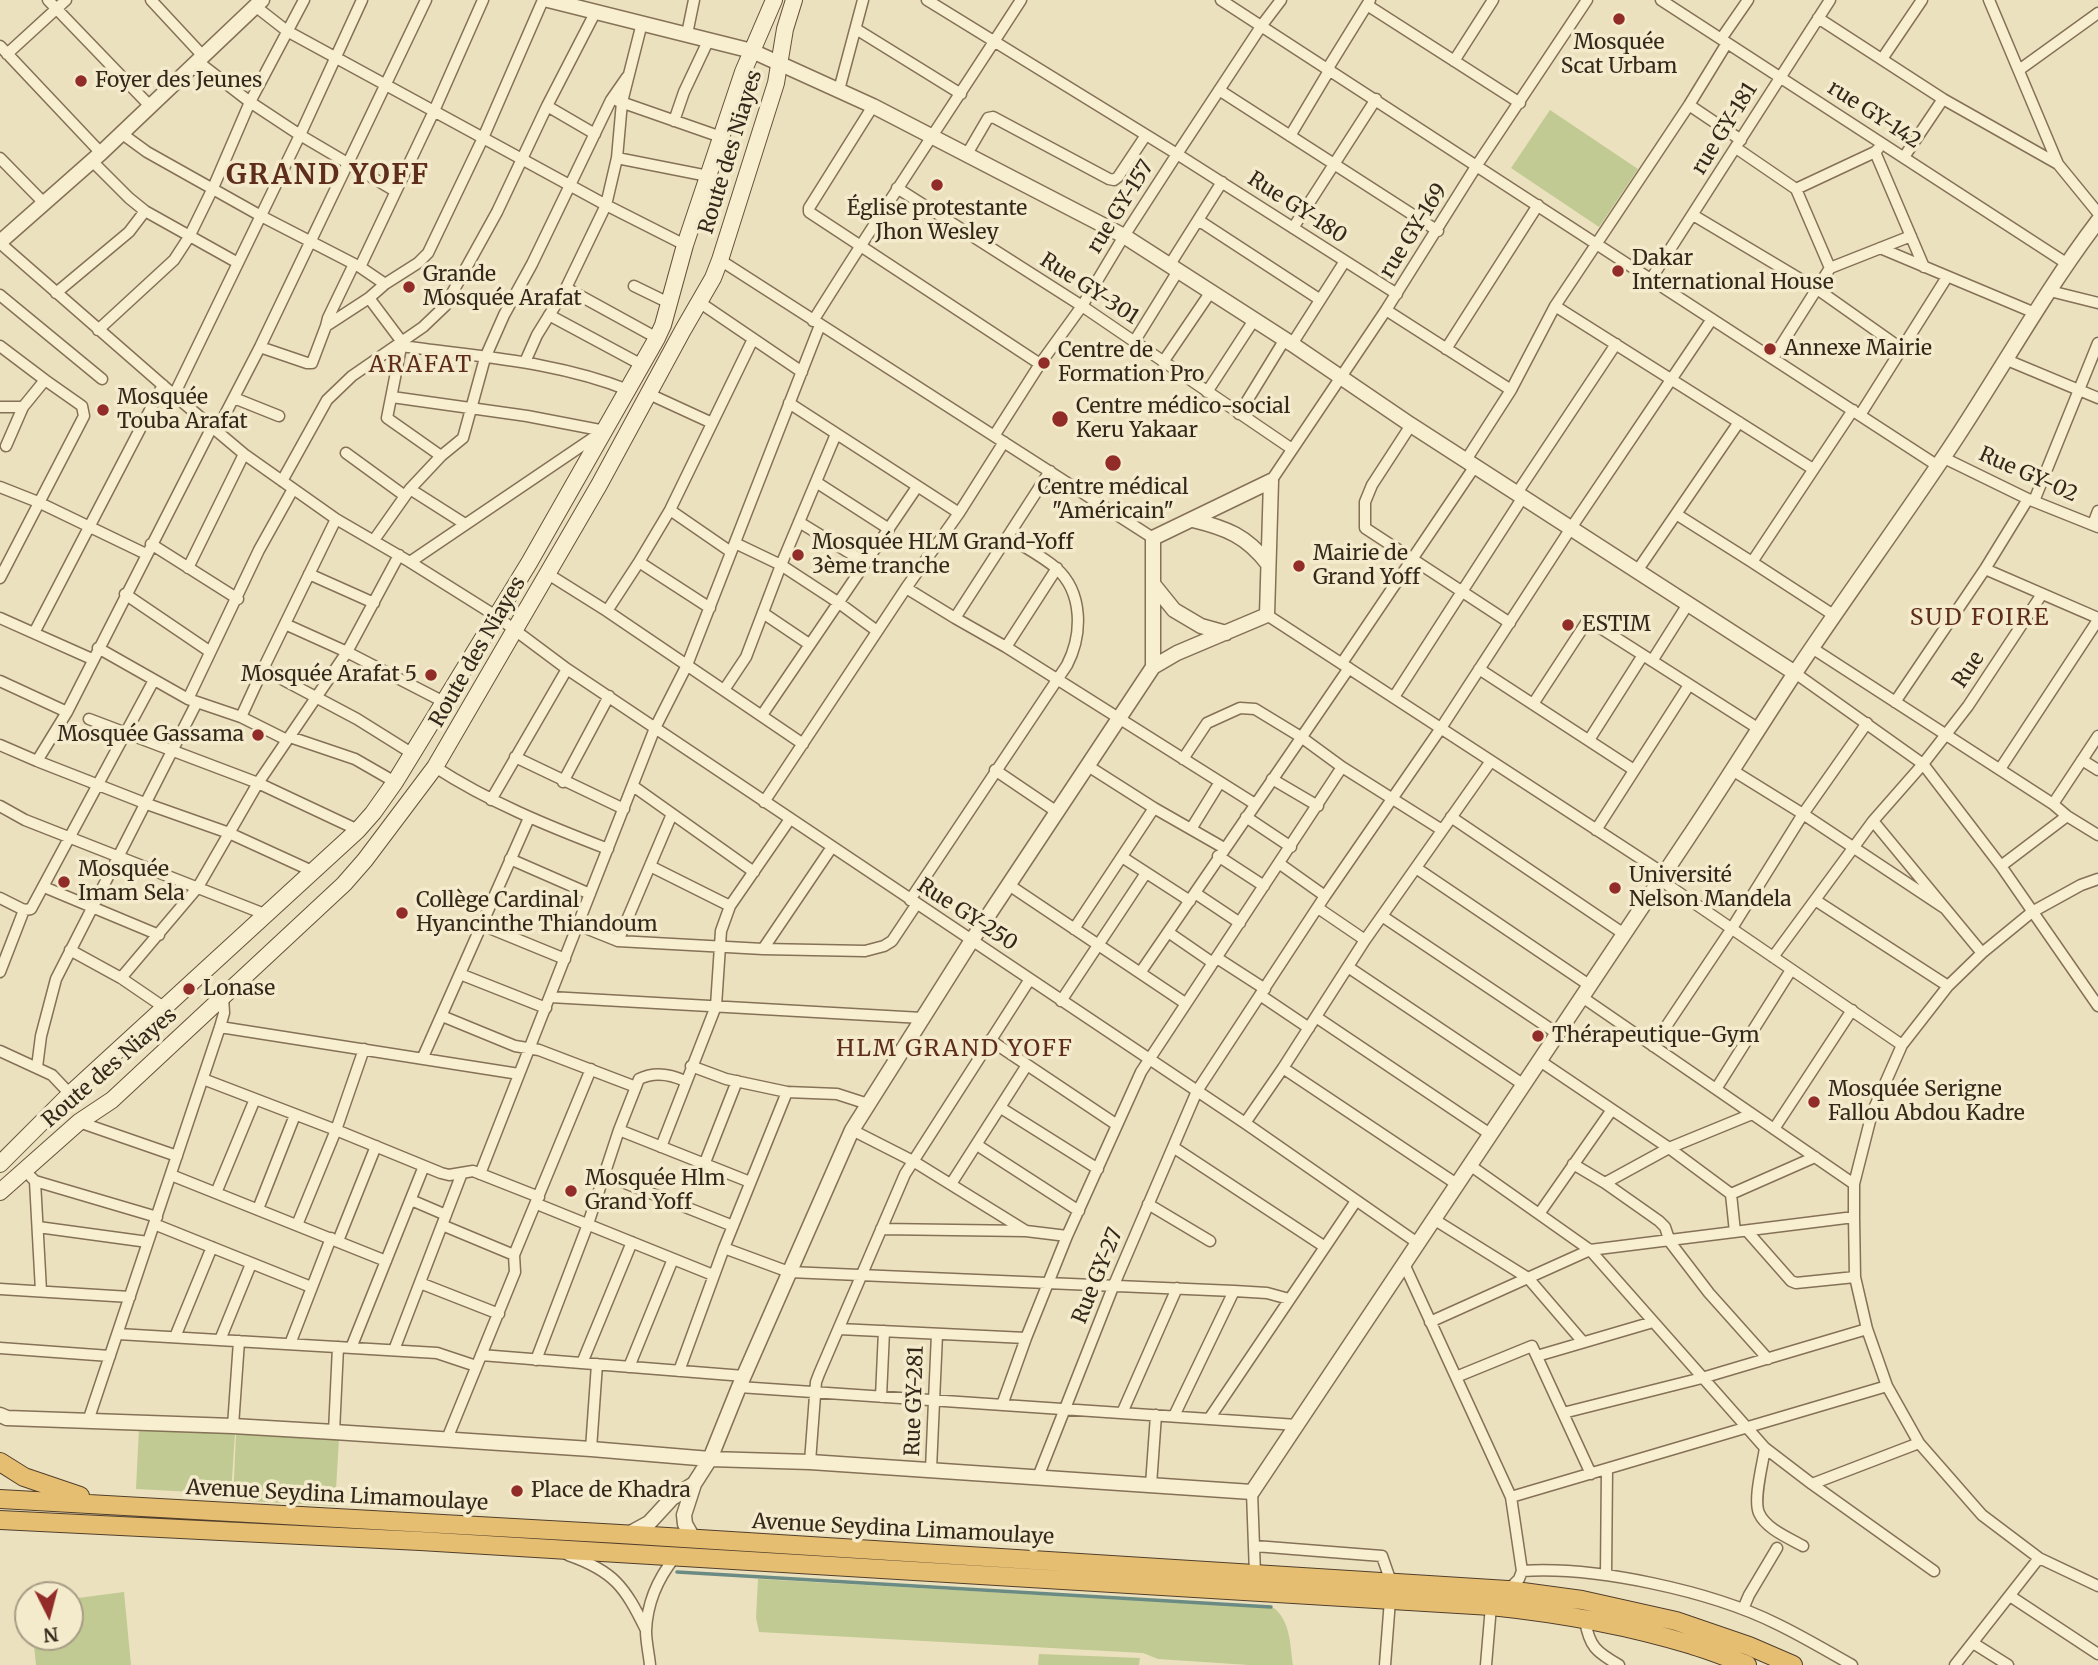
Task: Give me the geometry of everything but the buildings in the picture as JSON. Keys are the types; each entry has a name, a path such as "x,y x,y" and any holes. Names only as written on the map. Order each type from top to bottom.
{"highway":[{"path":"0,1462 24,1477 46,1486 125,1506"},
{"name":"Avenue Seydina Limamoulaye","path":"0,1499 1255,1574 1539,1611 1692,1645 1747,1665"},
{"name":"Avenue Seydina Limamoulaye","path":"0,1520 675,1557 1391,1591 1508,1590 1582,1600 1638,1612 1702,1630 1791,1663"},
{"path":"1642,1633 1721,1665"}],"main road":[{"name":"Route des Niayes","path":"0,1164 70,1094 358,830 395,782 496,616 657,338 721,137 752,51 774,0"},
{"name":"Route des Niayes","path":"0,1192 30,1176 79,1122 111,1100 344,884 435,767 548,575 713,278 773,94 785,29 794,0"}],"street":[{"path":"48,0 150,106"},
{"path":"66,0 4,50 129,198 145,211 238,264"},
{"path":"151,0 200,58 250,102 395,191"},
{"path":"99,330 174,260 189,237 250,102 304,0"},
{"path":"174,395 362,0"},
{"path":"37,761 67,712 125,594 214,428 234,398 426,0"},
{"path":"260,347 312,363 328,318 357,266 434,111 483,0"},
{"path":"687,34 694,0"},
{"path":"839,90 863,0"},
{"name":"Rue GY-180","path":"927,0 1222,182 1397,294"},
{"path":"480,1174 655,728 687,665 710,608 802,372 816,323 860,246 1021,0"},
{"name":"Rue GY-02","path":"1222,0 1856,413 1941,462 2095,525"},
{"name":"rue GY-157","path":"764,802 958,513 1040,364 1082,306 1177,154 1281,0"},
{"path":"1454,61 1493,0"},
{"name":"rue GY-169","path":"1271,481 1397,294 1587,0"},
{"name":"rue GY-142","path":"1661,0 1674,4 1878,148 1904,157 2066,262"},
{"path":"1140,973 1301,737 1471,463 1555,306 1689,105 1748,0"},
{"name":"rue GY-181","path":"1651,279 1830,0"},
{"path":"1882,60 1923,0"},
{"path":"1989,0 2058,164 2098,214"},
{"path":"326,326 418,263 428,253 553,1 752,51 873,106 1124,236 1289,341 1411,425 1795,673 1867,723 1923,764 2001,866 2098,1006"},
{"path":"1290,136 1369,2 1520,103"},
{"path":"0,242 96,157 258,3 287,31 606,205 685,245"},
{"path":"282,481 327,400 352,376 402,344 445,306 497,212 596,11"},
{"path":"2019,70 2098,13"},
{"path":"1818,18 1943,99 2058,164"},
{"path":"374,540 407,492 440,456 463,438 485,358 595,134 617,101 627,77 642,23"},
{"path":"856,29 961,94"},
{"path":"674,121 684,92 709,39"},
{"path":"1219,90 1438,231"},
{"path":"1293,228 1376,99"},
{"path":"1904,157 1943,99"},
{"path":"617,101 721,137"},
{"path":"525,362 566,288 606,205 617,158 617,101"},
{"path":"1689,105 1796,189 1830,268"},
{"path":"547,106 595,134"},
{"path":"873,106 809,208 811,215 1040,364"},
{"path":"967,154 988,118 993,117 1114,180 1146,135"},
{"path":"121,133 147,152 357,266 385,284"},
{"path":"1796,189 1878,148 1924,267"},
{"path":"0,158 44,203"},
{"path":"617,158 708,176"},
{"path":"1134,342 1198,220 1222,182"},
{"name":"Rue GY-301","path":"897,188 1082,306 1292,449"},
{"path":"1446,348 1538,205"},
{"path":"56,293 129,232 145,211"},
{"path":"1693,215 1817,289 1902,349"},
{"path":"1198,220 1320,299"},
{"path":"1255,1574 1252,1492 1405,1266 1795,673 1941,462 2066,262 2098,221"},
{"path":"1773,358 1830,268 1911,236"},
{"name":"Rue GY-250","path":"0,242 174,395 244,454 293,489 336,519 496,616 567,669 1197,1091 1419,1244"},
{"path":"1880,248 2035,313"},
{"path":"720,260 1153,538"},
{"path":"1239,414 1345,261"},
{"path":"1752,562 1814,469 1902,349 1947,277"},
{"path":"634,286 669,303"},
{"path":"566,288 657,338"},
{"path":"2050,291 2098,303"},
{"path":"1163,362 1210,293"},
{"path":"0,295 102,379"},
{"path":"369,298 402,344 525,362 597,378 628,390"},
{"path":"699,302 802,372"},
{"path":"1555,306 1814,469"},
{"path":"1386,310 1511,390"},
{"path":"549,316 642,365"},
{"name":"Rue GY-27","path":"1038,1477 1113,1287 1197,1091 1712,318"},
{"path":"1207,392 1254,320"},
{"path":"607,611 670,510 753,339"},
{"path":"1895,702 2031,500 2098,343"},
{"path":"402,344 386,416 440,456"},
{"path":"1394,698 1616,344"},
{"path":"0,346 82,406 84,411 84,416 0,578"},
{"path":"2007,360 2098,398"},
{"path":"6,446 23,407 45,380"},
{"path":"34,634 163,385"},
{"path":"649,394 712,423"},
{"path":"391,397 527,415 605,431"},
{"path":"234,398 279,416"},
{"path":"789,403 958,513"},
{"path":"0,407 23,407"},
{"path":"1637,571 1739,422"},
{"path":"1411,425 1371,485 1364,502 1365,528 1510,623"},
{"path":"410,562 605,431"},
{"path":"724,690 746,657 836,434"},
{"path":"346,453 407,492 465,524"},
{"path":"188,568 244,454"},
{"path":"955,618 1050,471"},
{"path":"1153,538 1271,481 1267,615"},
{"path":"816,482 889,529"},
{"path":"0,487 90,527 149,549 188,568 237,599"},
{"path":"762,715 917,487"},
{"path":"37,1067 41,1036 56,979 173,751 209,651 259,550 293,489"},
{"path":"670,510 733,547 781,565 877,631"},
{"path":"2095,525 2098,511"},
{"path":"1676,514 1835,616"},
{"path":"242,717 336,519"},
{"path":"1193,520 1240,536 1257,550 1268,564"},
{"path":"800,522 866,563"},
{"path":"578,925 618,941 763,949 865,951 892,942 913,903 995,771 1075,649 1078,635 1075,594 1057,568 1009,537"},
{"path":"1153,538 1153,667"},
{"path":"121,978 198,887 258,783 346,652 399,555"},
{"path":"639,562 710,608"},
{"path":"1006,647 1057,568"},
{"path":"1984,569 2098,619 2000,769"},
{"path":"309,575 373,603"},
{"path":"548,575 607,611 803,744"},
{"path":"1153,584 1174,610 1201,626 1226,633"},
{"path":"906,587 1255,804"},
{"path":"125,594 209,651"},
{"name":"Rue","path":"1773,957 1873,821 1923,764 1984,684 2042,594"},
{"path":"1590,740 1688,604"},
{"path":"763,613 810,644"},
{"path":"1267,615 1595,830 1791,970 1902,1045"},
{"path":"694,1540 685,1524 684,1514 694,1484 710,1459 741,1381 852,1130 868,1104 972,940 1153,667 1177,653 1267,615"},
{"path":"0,618 92,659"},
{"path":"1533,704 1588,620 1759,729"},
{"path":"285,624 444,702"},
{"path":"98,648 192,701 242,717 288,738 355,759 395,782"},
{"path":"1812,648 2098,835"},
{"path":"263,669 356,719 413,754"},
{"path":"491,800 567,669"},
{"path":"1479,669 1634,770"},
{"path":"0,898 24,910 31,909 153,680"},
{"path":"0,681 67,712"},
{"path":"1595,830 1689,685"},
{"path":"563,782 609,696"},
{"path":"1183,759 1207,723 1248,707 1301,737 1342,767 1442,830"},
{"path":"89,719 258,783 358,830"},
{"path":"1653,1046 1732,928 1803,814 1867,723"},
{"path":"2053,804 2098,736"},
{"path":"0,745 147,804 229,833 312,871"},
{"path":"514,757 624,809"},
{"path":"2082,760 2098,770"},
{"path":"1244,1123 1317,1017 1365,940 1491,761"},
{"path":"1088,766 1191,828 1264,886"},
{"path":"435,767 491,800 608,849"},
{"path":"1002,1405 1048,1283 1135,1083 1342,767"},
{"path":"1732,770 1944,907"},
{"path":"995,771 1057,812"},
{"path":"1272,779 1318,806"},
{"path":"1191,828 1220,782"},
{"path":"632,786 754,872"},
{"path":"0,806 25,820 267,915"},
{"path":"1074,929 1154,808"},
{"path":"618,941 672,814"},
{"path":"2001,866 2067,816"},
{"path":"1246,817 1292,846"},
{"path":"1451,817 1623,934"},
{"path":"424,1058 529,818"},
{"path":"661,1147 716,1006 719,945 724,918 790,819"},
{"path":"1873,821 1982,953"},
{"path":"763,949 832,846"},
{"path":"1122,857 1146,873 1240,923"},
{"path":"510,859 590,894"},
{"path":"1280,864 1325,896"},
{"path":"650,866 730,906"},
{"path":"1416,868 1586,991 1653,1046 1854,1184"},
{"path":"1061,1001 1146,873"},
{"path":"2098,879 2081,885 2032,912 1982,953 1948,986 1902,1045 1872,1114 1854,1184 1855,1277 1867,1329 1887,1386 1919,1443 1982,1515 2039,1558 2098,1586"},
{"path":"1009,885 1185,1003"},
{"path":"44,887 159,936"},
{"path":"1815,900 1948,986"},
{"path":"1318,908 1365,940"},
{"path":"0,972 24,910"},
{"path":"1382,916 1558,1034"},
{"path":"482,925 565,959"},
{"path":"1168,932 1263,992 1309,1028"},
{"path":"70,950 121,978 165,1007"},
{"path":"1348,967 1524,1085"},
{"path":"1716,1089 1791,970"},
{"path":"460,974 548,1002 716,1006 922,1018"},
{"path":"810,1462 819,1374 905,1174 1030,979"},
{"path":"88,1421 220,1027 224,1013 223,996"},
{"path":"1773,1129 1852,1010"},
{"path":"442,1016 515,1046 539,1051 636,1087"},
{"path":"1317,1017 1490,1134"},
{"path":"220,1027 519,1074"},
{"path":"990,1040 1117,1125"},
{"path":"297,1225 336,1130 364,1049"},
{"path":"0,1051 52,1075 70,1094"},
{"path":"1540,1061 1669,1148 1731,1194 1741,1231 1791,1281 1796,1283 1855,1277"},
{"path":"691,1066 713,1075 787,1092 837,1094 868,1104"},
{"path":"951,1184 1027,1066"},
{"path":"1283,1068 1458,1185"},
{"path":"446,1439 515,1272 514,1255 591,1069"},
{"path":"536,1360 639,1079 653,1074 673,1076 685,1081"},
{"path":"203,1079 449,1175 473,1171 588,1224 713,1275"},
{"path":"704,1165 737,1081"},
{"path":"679,1371 713,1275 787,1092"},
{"path":"216,1193 255,1099"},
{"path":"1001,1108 1098,1169"},
{"path":"1539,1214 1611,1111"},
{"path":"1605,1183 1669,1148 1752,1114"},
{"path":"257,1209 295,1115"},
{"path":"79,1122 177,1156"},
{"path":"619,1130 750,1182"},
{"path":"852,1130 913,1161 1026,1231"},
{"path":"977,1145 1079,1211"},
{"path":"290,1344 311,1287 376,1146"},
{"path":"1173,1147 1325,1247"},
{"path":"1731,1194 1815,1157"},
{"path":"1573,1164 1654,1216 1665,1227 1670,1242 1709,1293 1768,1359"},
{"path":"351,1348 424,1166"},
{"path":"1469,1168 1471,1166 1590,1250 1765,1448 1934,1571"},
{"path":"394,1350 462,1173"},
{"path":"171,1175 386,1261"},
{"path":"605,1175 733,1226"},
{"path":"41,1292 38,1227 30,1176 156,1221 251,1264 311,1287"},
{"path":"411,1200 514,1255"},
{"path":"1209,1419 1356,1201"},
{"path":"1149,1204 1210,1241"},
{"path":"1430,1322 1590,1250 1854,1217"},
{"path":"1435,1220 1528,1278 1583,1342"},
{"path":"38,1227 148,1242"},
{"path":"881,1229 1026,1231 1068,1236"},
{"path":"582,1363 632,1242"},
{"path":"175,1337 212,1247"},
{"path":"724,1248 789,1272 1234,1291 1267,1293 1289,1299"},
{"path":"629,1367 673,1259"},
{"path":"220,1340 251,1264"},
{"path":"1405,1266 1511,1497 1522,1570 1519,1580 1508,1590"},
{"path":"420,1283 499,1314"},
{"path":"1122,1413 1177,1288"},
{"path":"0,1289 130,1297"},
{"path":"1174,1416 1234,1291"},
{"path":"1537,1356 1653,1322"},
{"path":"838,1329 1026,1338"},
{"path":"1563,1413 1702,1378 1867,1329"},
{"path":"881,1396 884,1331"},
{"path":"118,1334 438,1353 476,1366"},
{"name":"Rue GY-281","path":"931,1469 937,1334"},
{"path":"233,1426 239,1341"},
{"path":"1455,1377 1532,1346 1591,1474"},
{"path":"334,1432 338,1347"},
{"path":"0,1348 110,1356"},
{"path":"481,1355 679,1371 816,1392 1297,1425"},
{"path":"591,1449 597,1364"},
{"path":"1511,1497 1887,1386"},
{"path":"0,1415 7,1418 334,1432 710,1459 931,1469 1252,1492"},
{"path":"1151,1485 1156,1415"},
{"path":"1812,1484 1919,1443"},
{"path":"1765,1448 1757,1502 1759,1513 1775,1530 1802,1546"},
{"path":"1606,1575 1607,1469"},
{"path":"627,1535 649,1523 672,1498 694,1484"},
{"path":"1255,1546 1382,1556 1391,1591 1385,1665"},
{"path":"1742,1609 1777,1548"},
{"path":"556,1550 608,1573 632,1600 646,1630"},
{"path":"650,1665 646,1630 653,1594 659,1579 675,1557"},
{"path":"1955,1665 2039,1558"},
{"path":"1522,1570 1606,1575 1683,1590 1775,1623 1852,1665"},
{"path":"2010,1596 2098,1654"},
{"path":"1486,1665 1491,1606"},
{"path":"1585,1620 1593,1648 1619,1665"},
{"path":"1973,1643 2008,1665"}],"green space":[{"path":"1550,110 1638,169 1599,227 1511,168"},
{"path":"139,1428 235,1433 231,1494 136,1489"},
{"path":"236,1434 339,1439 335,1506 233,1500"},
{"path":"758,1579 1274,1608 1287,1627 1293,1665 1158,1659 1143,1653 759,1632 756,1618"},
{"path":"124,1592 131,1665 36,1665 34,1651 84,1651 84,1597"},
{"path":"1039,1654 1140,1658 1139,1665 1038,1665"}],"waterway":[{"path":"677,1572 1271,1607"}],"place":[{"name":"Mosquée Scat Urbam","path":"1619,19"},
{"name":"Foyer des Jeunes","path":"81,81"},
{"name":"Église protestante Jhon Wesley","path":"937,185"},
{"name":"Dakar International House","path":"1618,271"},
{"name":"Grande Mosquée Arafat","path":"409,287"},
{"name":"Annexe Mairie","path":"1770,349"},
{"name":"Centre de Formation Pro","path":"1044,363"},
{"name":"Mosquée Touba Arafat","path":"103,410"},
{"name":"Centre médico-social Keru Yakaar","path":"1060,419"},
{"name":"Centre médical \"Américain\"","path":"1113,463"},
{"name":"Mosquée HLM Grand-Yoff 3ème tranche","path":"798,555"},
{"name":"Mairie de Grand Yoff","path":"1299,566"},
{"name":"ESTIM","path":"1568,625"},
{"name":"Mosquée Arafat 5","path":"431,675"},
{"name":"Mosquée Gassama","path":"258,735"},
{"name":"Mosquée Imam Sela","path":"64,882"},
{"name":"Université Nelson Mandela","path":"1615,888"},
{"name":"Collège Cardinal Hyancinthe Thiandoum","path":"402,913"},
{"name":"Lonase","path":"189,989"},
{"name":"Thérapeutique-Gym","path":"1538,1036"},
{"name":"Mosquée Serigne Fallou Abdou Kadre","path":"1814,1102"},
{"name":"Mosquée Hlm Grand Yoff","path":"571,1191"},
{"name":"Place de Khadra","path":"517,1491"}],"district":[{"name":"GRAND YOFF","path":"328,176"},
{"name":"ARAFAT","path":"421,365"},
{"name":"SUD FOIRE","path":"1980,618"},
{"name":"HLM GRAND YOFF","path":"955,1049"}]}
